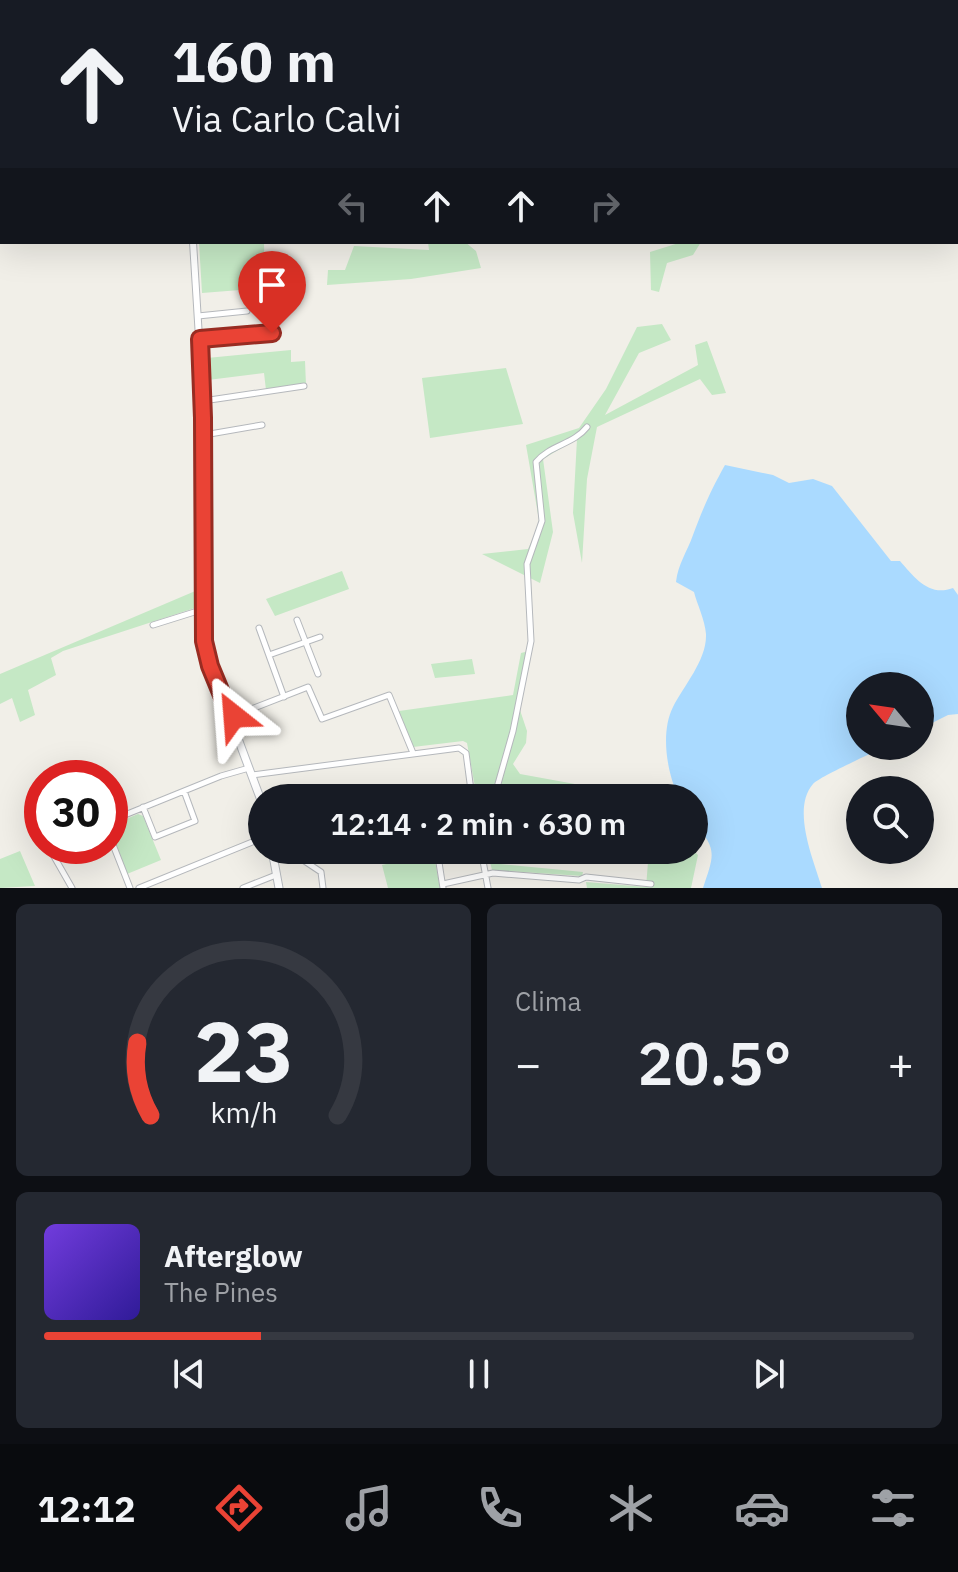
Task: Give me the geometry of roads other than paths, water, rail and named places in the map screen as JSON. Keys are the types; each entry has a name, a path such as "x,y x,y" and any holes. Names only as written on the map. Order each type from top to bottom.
{"main road":[{"path":"205,650 255,784"},
{"path":"274,864 279,888"}],"street":[{"path":"193,244 204,435 205,650"},
{"path":"198,316 247,311"},
{"path":"200,339 272,333"},
{"path":"203,401 304,386"},
{"path":"204,435 262,425"},
{"path":"498,784 513,731 531,641 527,564 542,521 536,462 546,453 580,436 587,427"},
{"path":"153,625 204,609"},
{"path":"297,620 318,674"},
{"path":"259,628 284,697"},
{"path":"269,655 320,637"},
{"path":"231,717 308,687 322,719 389,695 413,753"},
{"path":"128,813 184,791 251,772 459,748 466,753 470,784"},
{"path":"143,807 155,837 195,821 184,791"},
{"path":"139,888 248,844"},
{"path":"58,864 72,888"},
{"path":"121,864 130,888"},
{"path":"309,864 321,872 323,888"},
{"path":"439,864 443,886 493,873 579,880 586,877 651,884"},
{"path":"484,864 488,888"},
{"path":"243,888 276,875"},
{"path":"579,880 581,888"}],"water":[{"path":"725,465 773,475 789,483 813,479 832,486 891,561 900,561 930,588 953,588 958,595 958,714 934,722 934,672 846,672 846,760 858,760 813,784 804,807 806,835 822,888 703,888 712,854 708,842 708,784 674,784 671,777 666,741 669,717 699,663 706,634 694,592 676,582"}]}
